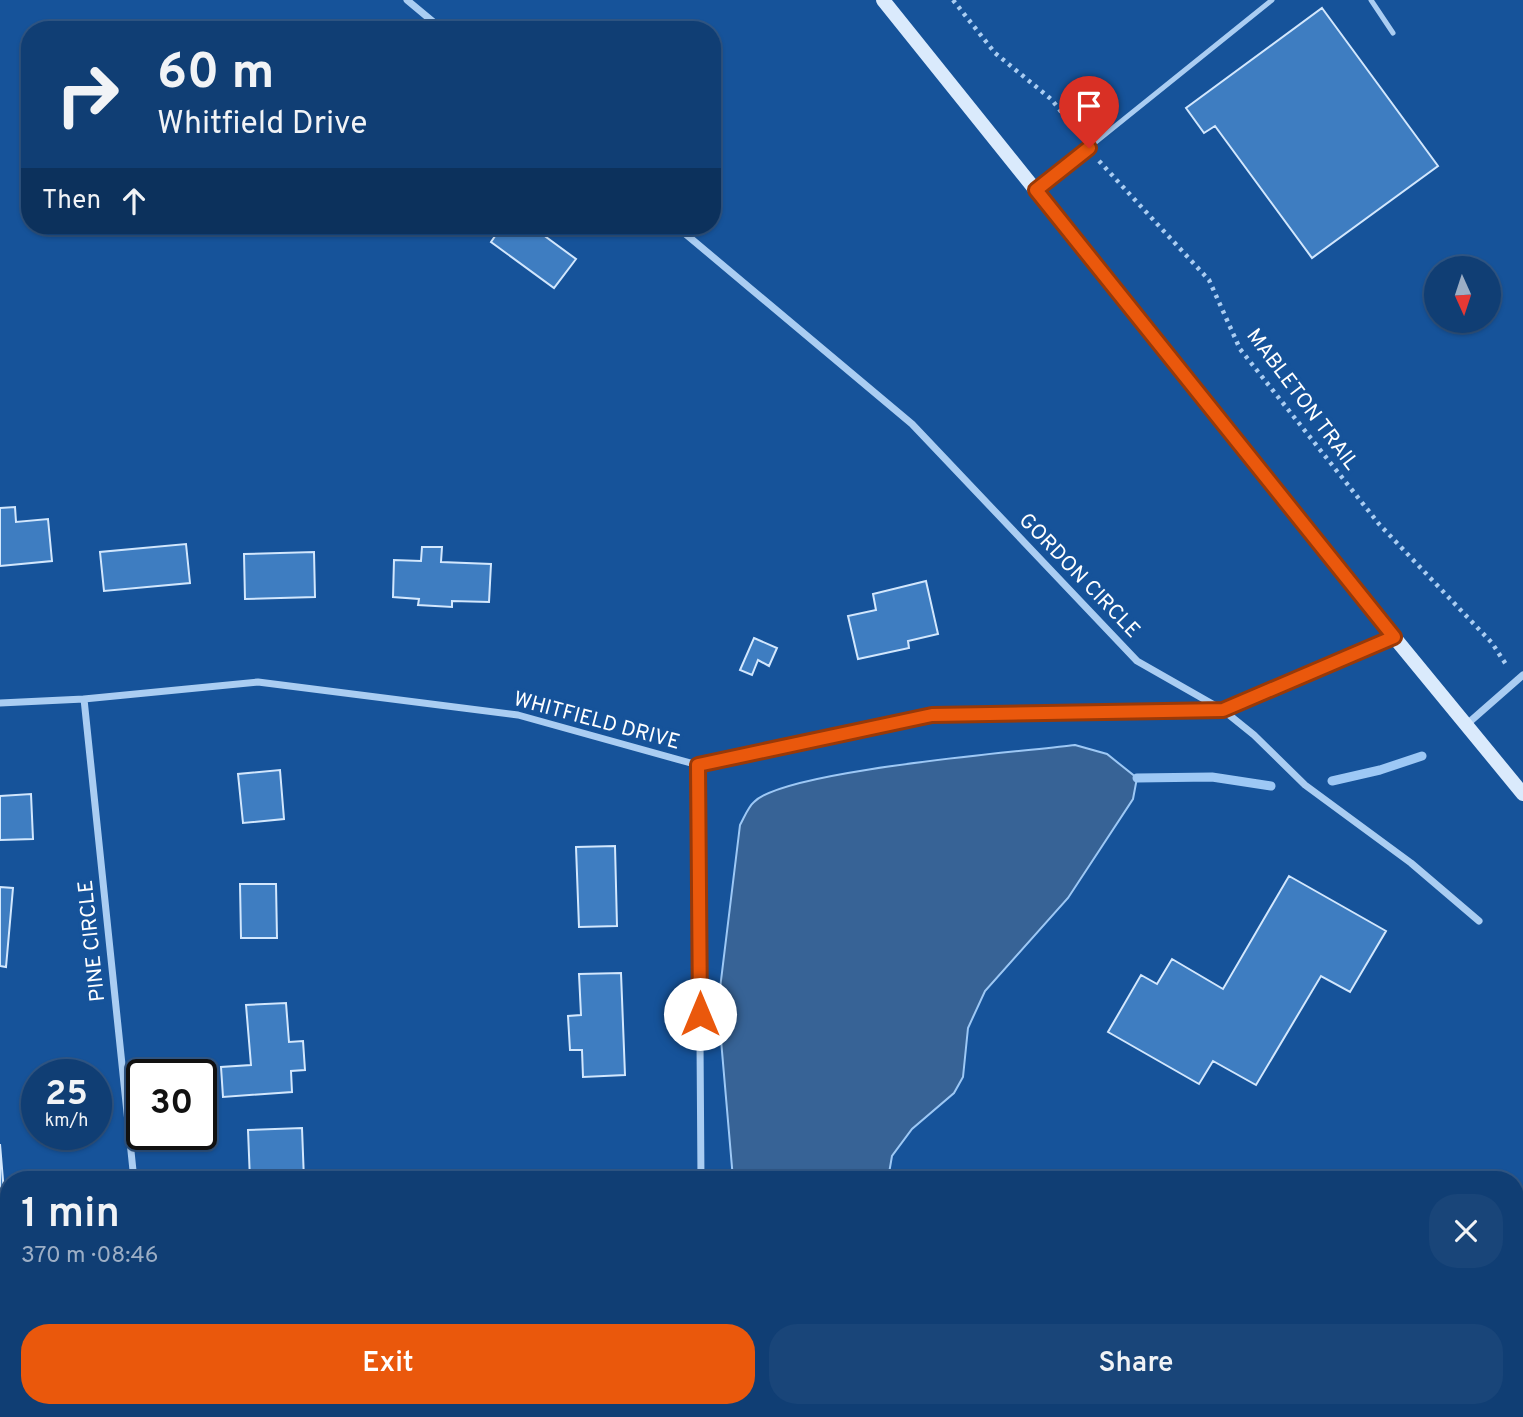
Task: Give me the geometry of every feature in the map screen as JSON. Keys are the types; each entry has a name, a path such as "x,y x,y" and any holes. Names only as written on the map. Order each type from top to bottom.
{"main road":[{"path":"883,0 1523,794"}],"street":[{"path":"407,0 432,21"},
{"name":"GORDON CIRCLE","path":"687,235 912,424 1138,661 1223,710 1254,735 1305,785 1411,863 1479,921"},
{"path":"1223,710 1394,637"},
{"path":"1465,725 1520,678"},
{"name":"WHITFIELD DRIVE","path":"0,703 84,699 258,682 518,715 698,765 932,715 1223,710"},
{"name":"PINE CIRCLE","path":"84,699 133,1171"},
{"path":"698,765 701,1171"}],"lane":[{"path":"1036,190 1272,0"},
{"path":"1371,0 1394,33"}],"path":[{"name":"MABLETON TRAIL","path":"953,0 995,52 1051,99 1112,177 1209,280 1240,349 1379,524 1492,643 1520,678"}],"water":[{"path":"1075,745 1107,754 1137,778 1133,799 1068,898 985,991 968,1028 963,1077 954,1093 912,1129 892,1156 889,1171 732,1171 718,1005 740,825 748,810 754,802 774,791 810,781 957,758"}],"building":[{"path":"1322,8 1438,166 1312,258 1215,126 1204,133 1186,108"},
{"path":"496,235 543,235 576,259 554,288 491,242"},
{"path":"15,507 16,522 48,519 52,561 0,566 0,508"},
{"path":"186,544 190,583 104,591 100,552"},
{"path":"422,547 442,547 441,562 491,564 489,602 452,601 452,607 418,605 419,599 393,597 394,560 421,561"},
{"path":"314,552 315,597 245,599 244,554"},
{"path":"926,581 938,634 908,641 909,648 858,659 848,616 876,610 873,594"},
{"path":"754,638 777,648 769,666 758,660 752,675 740,670"},
{"path":"280,770 284,819 243,823 238,774"},
{"path":"31,794 33,839 0,840 0,796"},
{"path":"615,846 617,926 579,927 576,847"},
{"path":"1289,876 1386,931 1350,992 1321,976 1256,1085 1213,1061 1199,1084 1108,1032 1141,975 1157,984 1172,959 1223,989"},
{"path":"240,884 276,884 277,938 241,938"},
{"path":"0,887 13,888 6,967 0,966"},
{"path":"621,973 625,1075 583,1077 582,1050 570,1050 568,1016 581,1015 579,974"},
{"path":"286,1003 289,1042 303,1041 305,1070 291,1071 292,1092 223,1097 221,1067 251,1065 246,1005"},
{"path":"302,1128 304,1171 250,1171 248,1130"}],"waterway":[{"path":"1332,781 1380,770 1422,756"},
{"path":"1137,778 1212,777 1271,786"}],"route":[{"path":"700,1014 698,765 932,715 1223,710 1341,662 1394,637 1036,190 1089,148"}]}
